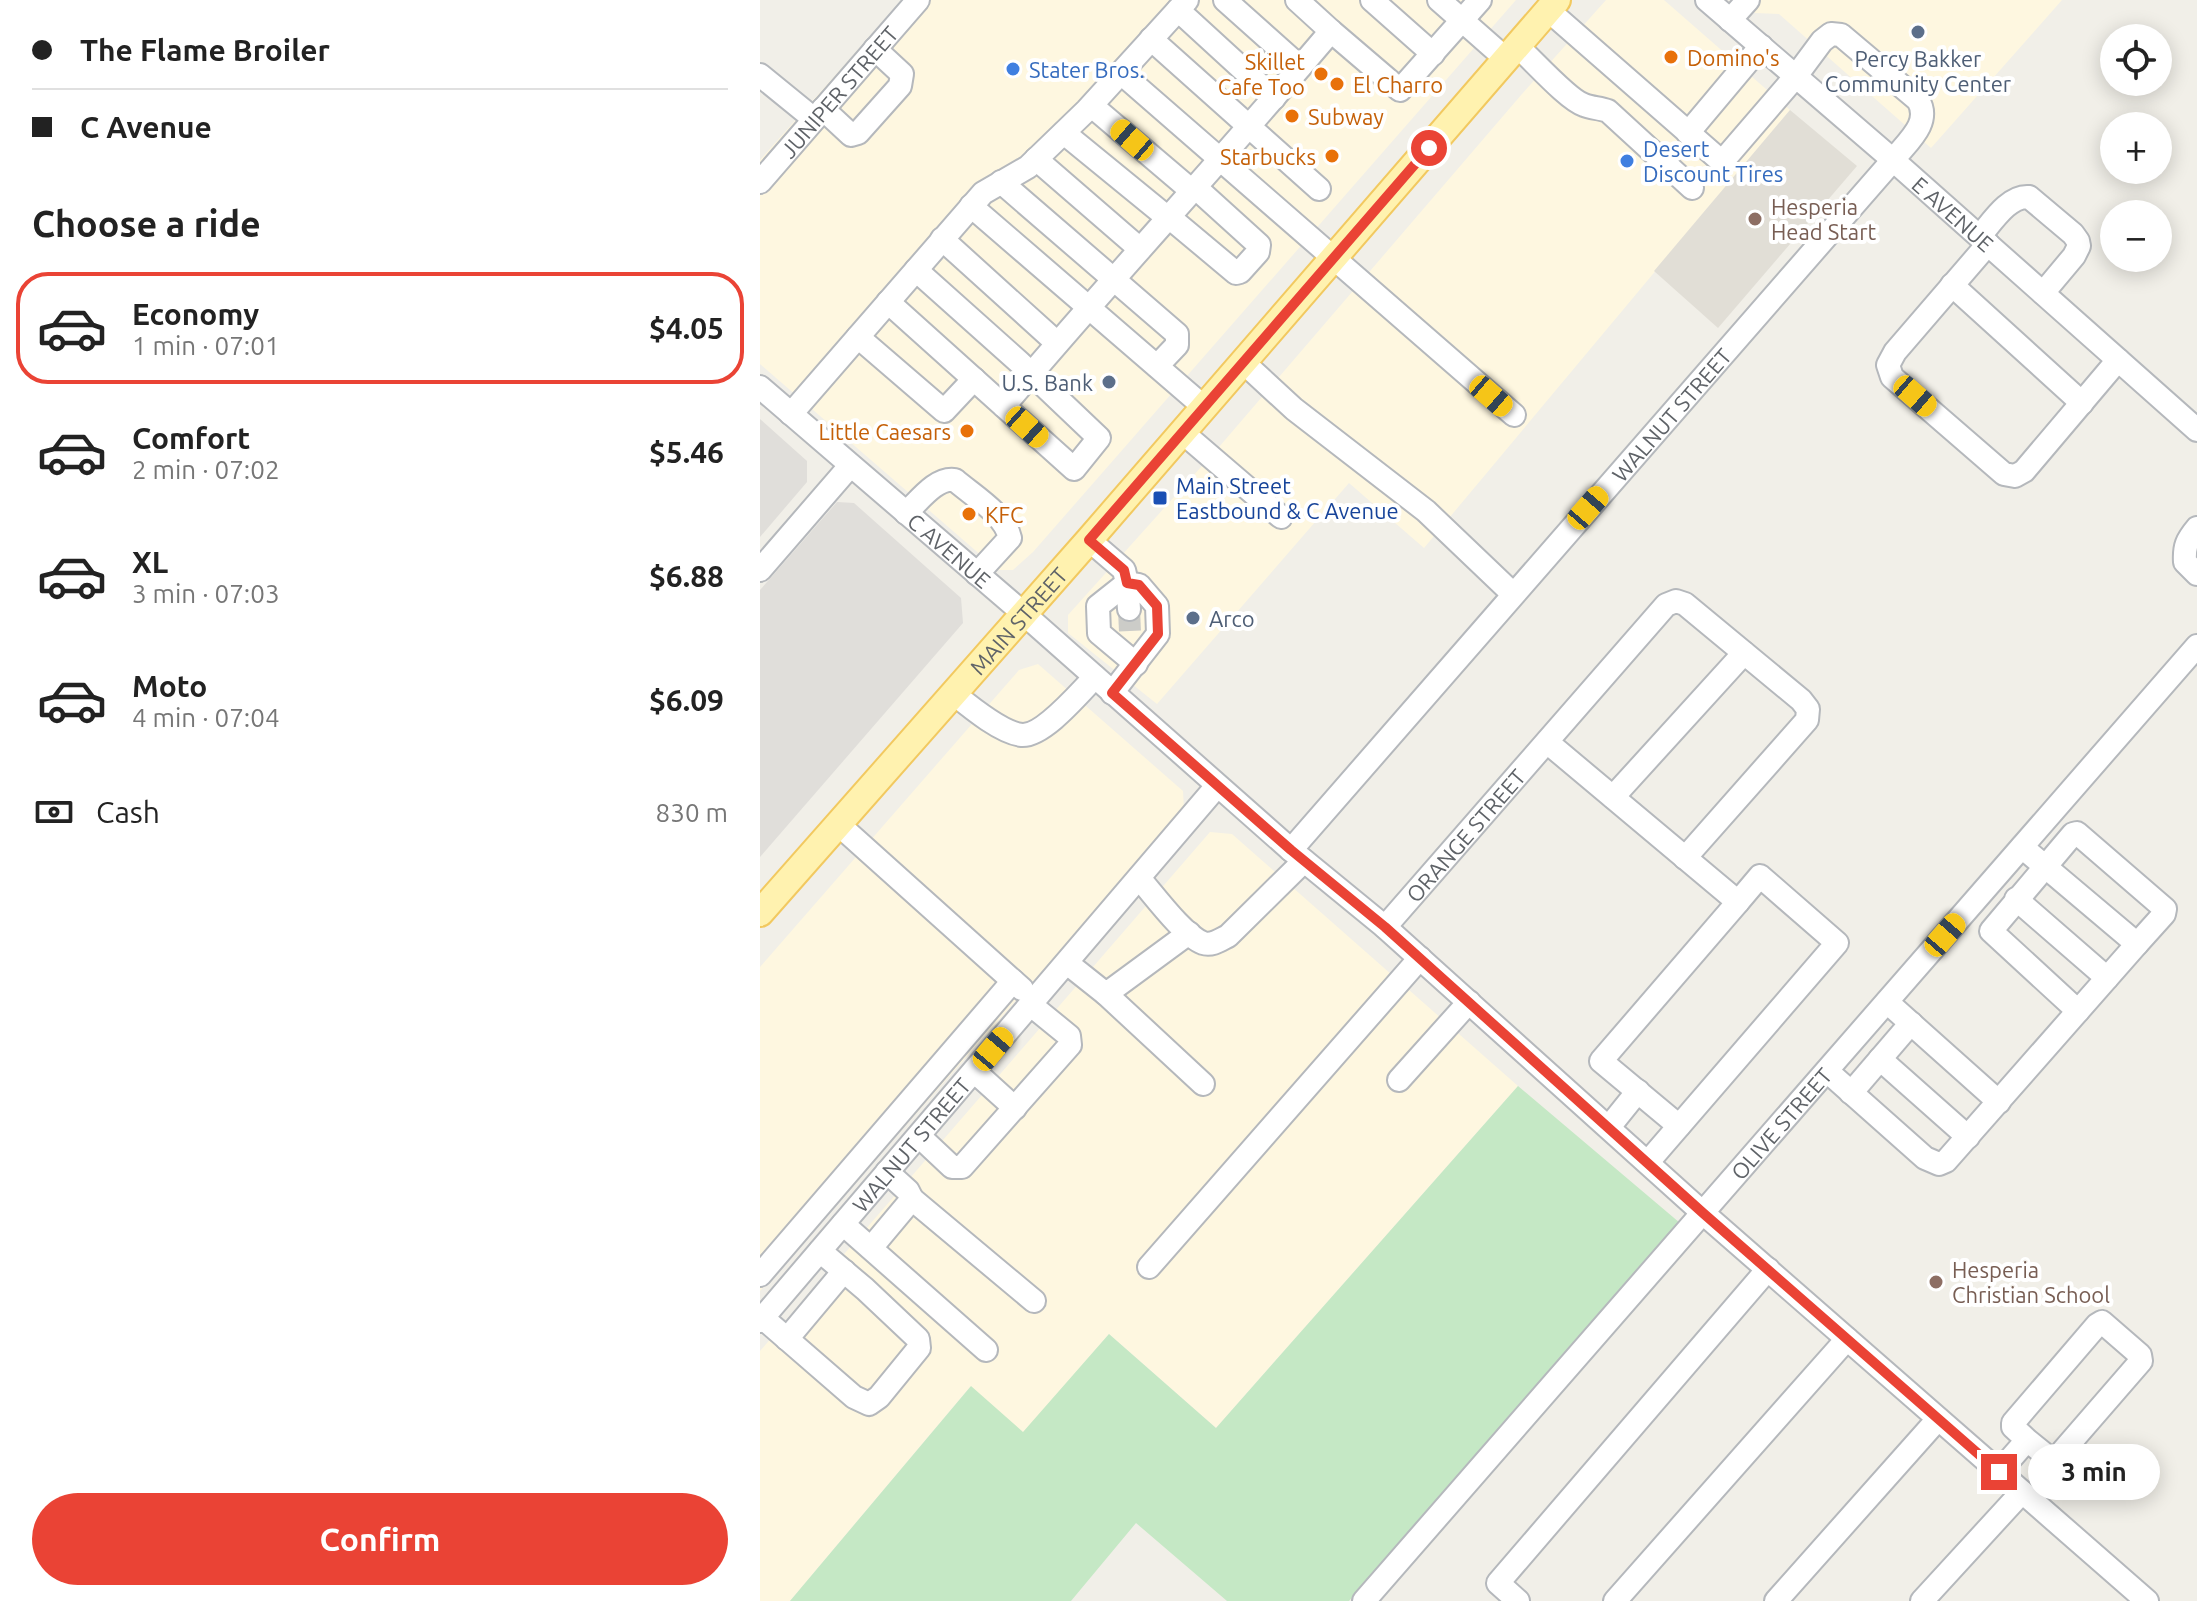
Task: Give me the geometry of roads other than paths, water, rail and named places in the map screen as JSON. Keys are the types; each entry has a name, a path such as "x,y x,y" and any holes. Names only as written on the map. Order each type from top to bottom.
{"main road":[{"name":"MAIN STREET","path":"760,913 1089,540 1553,5"}],"street":[{"name":"JUNIPER STREET","path":"760,182 918,0"},
{"path":"1225,0 1300,67"},
{"path":"1297,0 1400,90 1480,0"},
{"path":"1372,0 1433,54"},
{"path":"1439,0 1584,106 1596,106 1608,111 1692,188"},
{"name":"E AVENUE","path":"1707,0 1893,160 2197,430"},
{"path":"1730,20 1748,0"},
{"path":"791,414 983,193 1028,167 1064,133 1182,5 1274,98"},
{"path":"1553,5 1722,162 1796,76"},
{"path":"1004,406 1331,31"},
{"name":"WALNUT STREET","path":"1189,933 1203,943 1214,944 1228,936 1298,856 1513,594 1893,160 1923,121 1924,110 1918,100 1841,35 1831,34 1822,41 1796,76"},
{"path":"1151,39 1319,189"},
{"path":"1688,133 1761,46"},
{"path":"760,75 851,135 858,133 900,86 902,74 875,49"},
{"path":"1121,73 1514,415"},
{"path":"1064,133 1232,271 1240,272 1258,252 1259,245 1092,106"},
{"path":"1036,159 1140,249"},
{"path":"1001,182 1177,334 1177,345 1157,366"},
{"path":"2043,293 2077,251 2078,241 2029,197 2023,196 2012,201 1952,285 1895,352 1888,365 1892,377 2004,474 2015,476 2024,471 2118,360"},
{"path":"971,206 1204,407"},
{"path":"942,239 1057,343"},
{"path":"888,302 1074,469 1099,438 916,270"},
{"path":"1952,285 2082,403"},
{"path":"858,337 944,411 974,379"},
{"path":"1243,362 1294,409 1426,511 1513,594"},
{"name":"C AVENUE","path":"760,387 1023,613 1298,856 1385,927 1703,1213 2147,1601"},
{"path":"1182,432 1281,517"},
{"path":"760,570 850,466"},
{"path":"906,513 932,488 950,478 998,516 1010,538 977,574"},
{"path":"2197,528 2184,548 2185,562 2197,574"},
{"path":"1089,540 1124,570 1129,609"},
{"path":"1112,693 1131,660 1158,634 1157,606 1139,585 1127,583 1098,606 1099,633 1131,660"},
{"name":"ORANGE STREET","path":"1385,927 1666,605 1676,601 1685,604 1808,709 1807,720 1685,858"},
{"path":"1130,632 1131,660"},
{"name":"OLIVE STREET","path":"1364,1601 2197,646"},
{"path":"1613,797 1744,653"},
{"path":"953,693 987,720 1023,735 1038,730 1095,677"},
{"path":"1547,742 1738,902"},
{"name":"WALNUT STREET","path":"762,1320 1217,786"},
{"path":"838,824 1013,981 1069,1036 1070,1045 962,1167 952,1167 919,1136"},
{"path":"1827,1071 1925,1158 1939,1164 1946,1161 2164,914 2165,909 2077,833 2045,865 1991,931 2078,1011"},
{"path":"2022,847 2137,944"},
{"path":"1648,1162 1837,943 1760,876 1601,1061 1679,1126"},
{"path":"1106,994 1189,933 1139,878"},
{"path":"2016,899 2107,978"},
{"path":"1149,1267 1420,958"},
{"path":"1067,963 1106,994 1203,1084"},
{"path":"760,1275 1013,981"},
{"path":"1399,1080 1469,1002"},
{"path":"1887,1002 1999,1102"},
{"path":"1851,1093 1911,1023"},
{"path":"1880,1059 1968,1137"},
{"path":"974,1071 1015,1108"},
{"path":"1609,1127 1638,1091"},
{"path":"887,1172 908,1191 912,1199 1034,1301"},
{"path":"871,1248 912,1199"},
{"path":"843,1224 986,1350"},
{"path":"762,1320 854,1397 869,1404 879,1397 919,1348 918,1339 820,1251"},
{"path":"1518,1601 1498,1583 1768,1269"},
{"path":"787,1339 844,1271"},
{"path":"2102,1322 2140,1355 2141,1361 2056,1459 2048,1458 2027,1440 2013,1427 2013,1423 2097,1325 2102,1322"},
{"path":"1615,1601 1847,1339"},
{"path":"1776,1601 1938,1419"},
{"path":"1999,1472 2027,1440"},
{"path":"1922,1601 2022,1492"}],"tunnel":[{"path":"1129,609 1130,632"}],"place":[{"name":"Percy Bakker Community Center","path":"1918,32"},
{"name":"Domino's","path":"1671,57"},
{"name":"Stater Bros.","path":"1013,69"},
{"name":"Skillet Cafe Too","path":"1321,74"},
{"name":"El Charro","path":"1337,84"},
{"name":"Subway","path":"1292,116"},
{"name":"Starbucks","path":"1332,156"},
{"name":"Desert Discount Tires","path":"1627,161"},
{"name":"Hesperia Head Start","path":"1755,219"},
{"name":"U.S. Bank","path":"1109,382"},
{"name":"Little Caesars","path":"967,431"},
{"name":"Main Street Eastbound & C Avenue","path":"1160,498"},
{"name":"KFC","path":"969,514"},
{"name":"Arco","path":"1193,618"},
{"name":"Hesperia Christian School","path":"1936,1282"}]}
